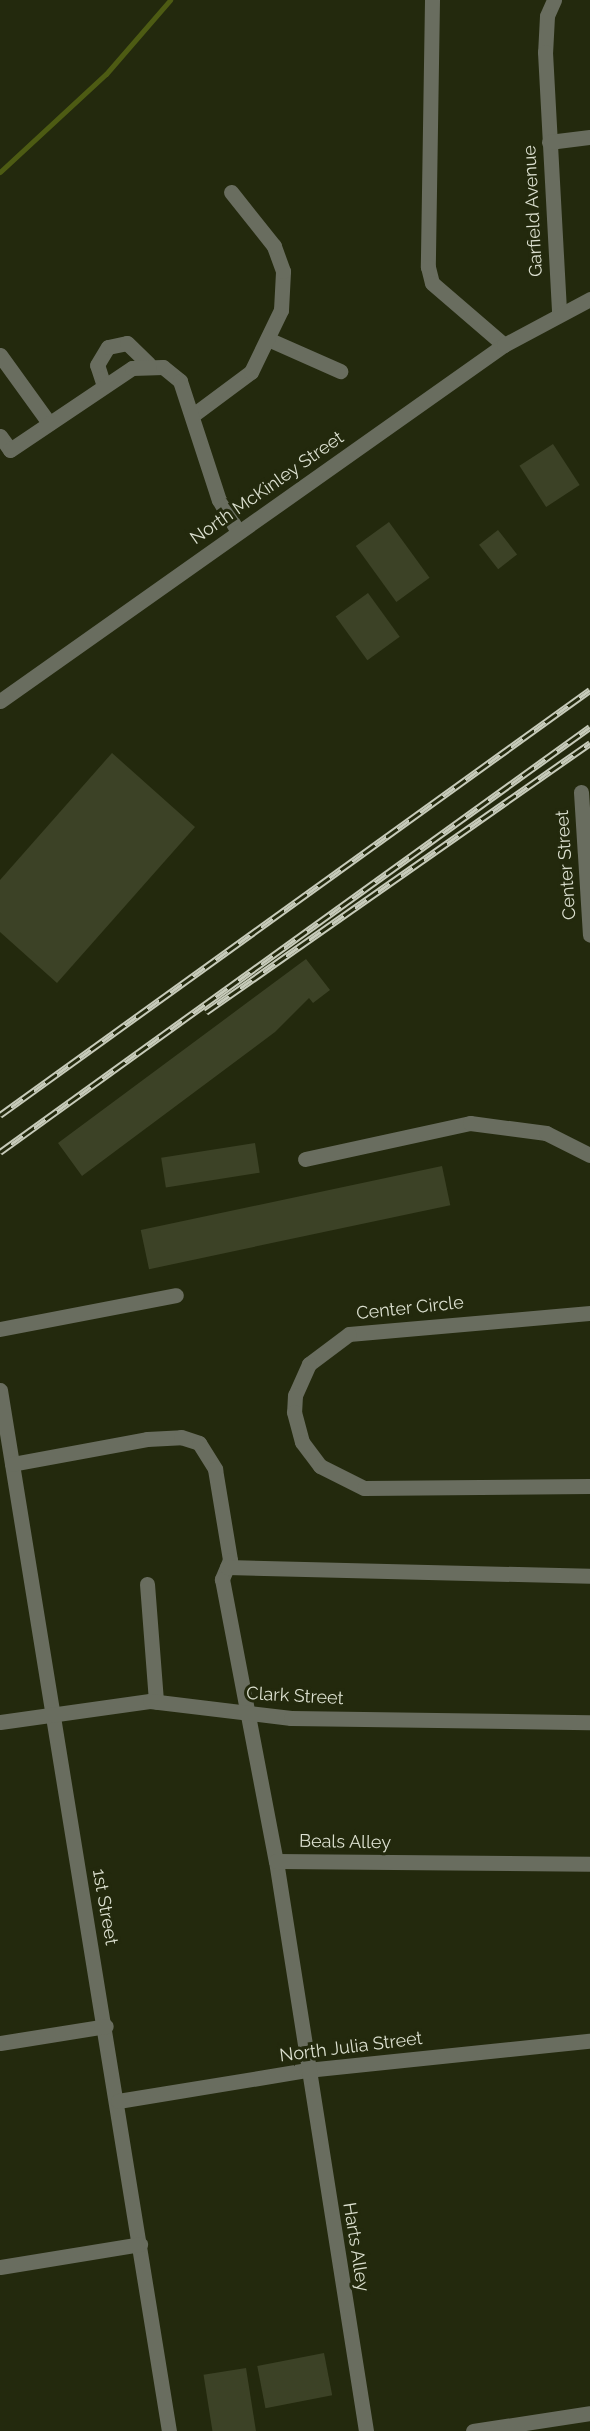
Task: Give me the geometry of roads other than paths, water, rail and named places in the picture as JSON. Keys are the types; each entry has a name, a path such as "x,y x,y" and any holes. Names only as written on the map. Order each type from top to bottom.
{"street":[{"path":"432,0 428,267 432,283 504,345"},
{"name":"Garfield Avenue","path":"554,0 545,36 559,312"},
{"path":"549,142 590,137"},
{"path":"193,415 244,378 270,340 281,310 283,271 259,223 231,192"},
{"name":"North McKinley Street","path":"0,701 504,345 559,312 590,299"},
{"path":"270,340 340,371"},
{"path":"104,386 97,365 108,346 127,343 149,364 180,381 219,500 238,532"},
{"path":"0,355 49,423"},
{"path":"0,436 10,450 104,386 149,364"},
{"name":"Center Street","path":"581,792 590,935"},
{"path":"305,1159 470,1123 546,1133 590,1155"},
{"path":"0,1329 176,1295"},
{"name":"Center Circle","path":"590,1313 349,1335 309,1364 294,1412 302,1442 320,1467 364,1488 590,1486"},
{"name":"1st Street","path":"0,1390 52,1713 106,2026 169,2431"},
{"path":"12,1464 147,1439 181,1437 199,1443 215,1469 230,1560 222,1579 252,1715 276,1861"},
{"path":"227,1567 590,1576"},
{"path":"147,1584 156,1701"},
{"name":"Clark Street","path":"0,1722 52,1713 156,1701 252,1715 590,1722"},
{"name":"Beals Alley","path":"307,2070 276,1861 590,1864"},
{"path":"0,2043 106,2026"},
{"name":"North Julia Street","path":"118,2101 307,2070 590,2041"},
{"name":"Harts Alley","path":"307,2070 366,2431"},
{"path":"0,2267 140,2244"},
{"path":"473,2431 590,2413"}],"waterway":[{"path":"0,172 106,74 170,0"}],"railway":[{"path":"0,1115 590,690"},
{"path":"0,1152 590,727"},
{"path":"206,1012 590,743"}]}
